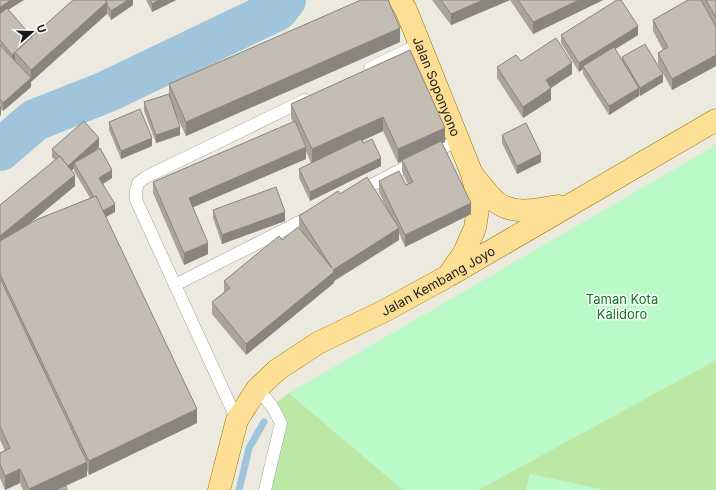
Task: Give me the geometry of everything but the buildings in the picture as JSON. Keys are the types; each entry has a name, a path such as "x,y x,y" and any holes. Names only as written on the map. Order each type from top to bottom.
{"main road":[{"name":"Jalan Soponyono","path":"400,0 406,10 472,174"},
{"name":"Jalan Kembang Joyo","path":"219,490 237,420 257,389 277,370 318,343 386,310 448,276 571,203 716,120"},
{"path":"472,174 495,201 512,210 532,211 571,203"},
{"path":"448,276 464,253 475,228 479,202 472,174"}],"lane":[{"path":"357,75 420,44"},
{"path":"237,420 136,200 138,182 314,95"},
{"path":"345,198 458,140"},
{"path":"175,285 324,209"},
{"path":"257,389 272,406 281,423 265,490"}],"green space":[{"name":"Taman Kota Kalidoro","path":"716,145 716,360 478,490 403,490 289,393"},
{"path":"716,360 716,490 604,490 530,474 526,490 478,490"},
{"path":"289,393 403,490 265,490 281,423 272,406"},
{"path":"530,474 604,490 526,490"}],"waterway":[{"path":"0,150 35,120 106,92 277,10 285,0"},
{"path":"239,490 249,448 264,422"}]}
